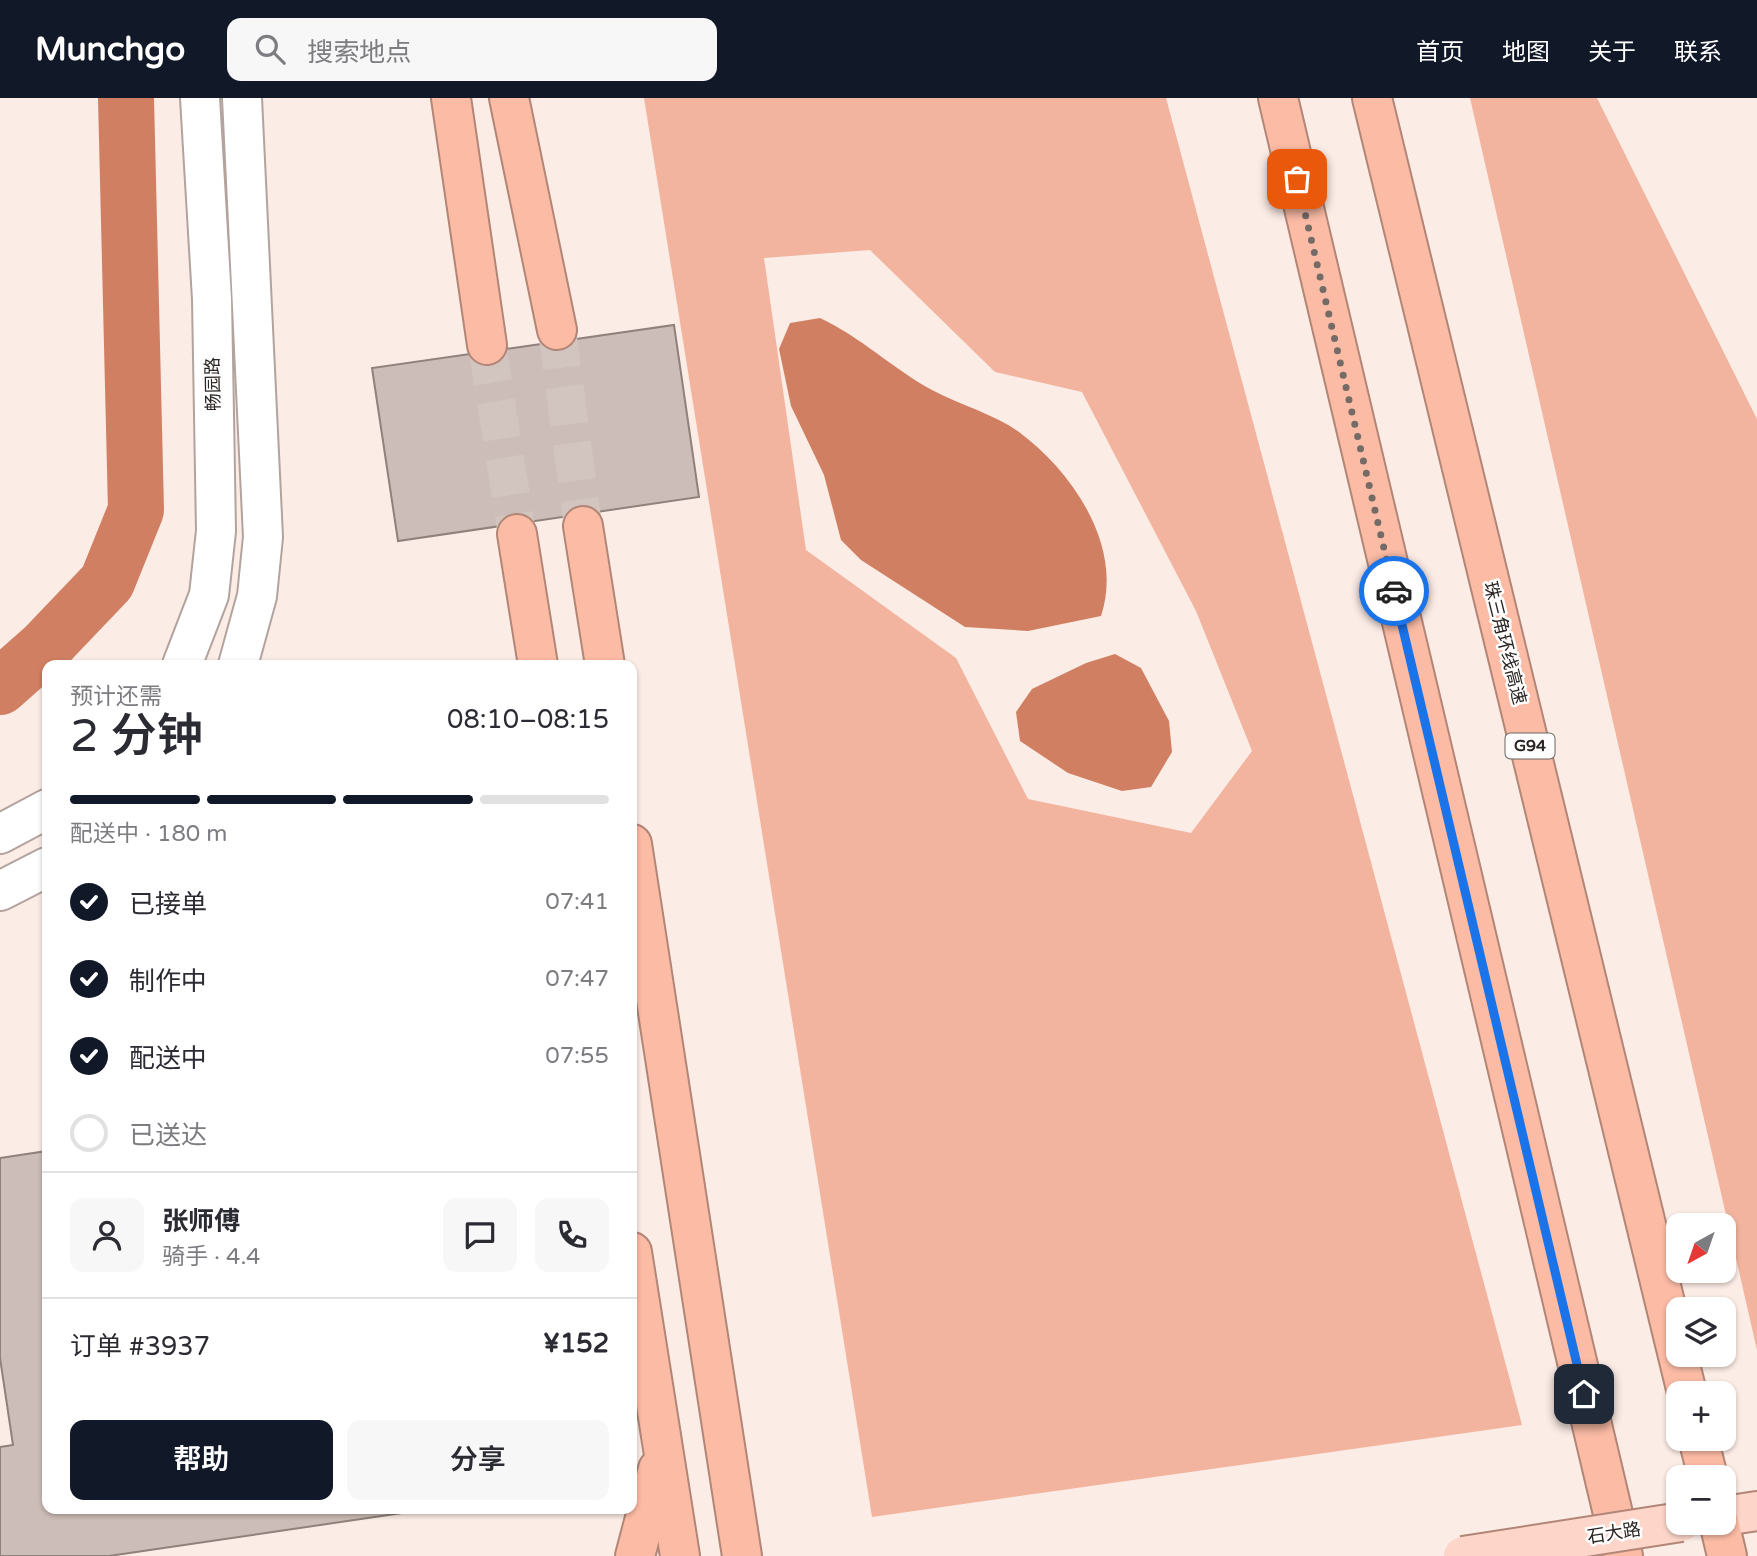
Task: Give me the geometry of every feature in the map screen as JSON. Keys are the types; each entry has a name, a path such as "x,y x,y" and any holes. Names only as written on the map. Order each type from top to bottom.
{"highway":[{"path":"451,98 487,345"},
{"path":"509,98 556,330"},
{"path":"1278,98 1623,1556"},
{"name":"珠三角环线高速","path":"1372,98 1684,1381"},
{"path":"583,526 603,660"},
{"path":"517,534 537,660"},
{"path":"637,876 742,1556"},
{"path":"637,1283 680,1556"},
{"path":"635,1556 652,1503 663,1446"},
{"path":"1722,1535 1727,1556"}],"main road":[{"name":"畅园路","path":"184,660 209,595 216,531 212,299 200,98"},
{"path":"239,660 257,596 263,537 242,98"},
{"path":"0,834 42,812"},
{"path":"0,891 42,870"},
{"path":"1736,1514 1757,1511"},
{"name":"石大路","path":"1463,1556 1666,1524"}],"shaded area":[{"path":"644,98 1166,98 1522,1425 872,1517","holes":["870,250 995,372 1082,392 1196,611 1252,751 1191,833 1028,799 956,658 806,550 764,258"]},
{"path":"1470,98 1597,98 1757,419 1757,1350 1736,1258 1736,1213 1726,1213"},
{"path":"820,318 849,334 932,390 1019,432 1058,468 1089,513 1099,538 1105,564 1106,590 1101,616 1028,631 965,627 861,560 841,540 824,475 791,406 779,349 790,323"},
{"path":"1115,654 1141,668 1169,721 1172,752 1151,787 1122,791 1068,773 1020,741 1016,712 1032,689 1086,663"}],"building":[{"path":"674,325 699,497 398,541 372,368"},
{"path":"42,1152 42,1514 395,1514 109,1556 0,1556 0,1447 13,1445 0,1358 0,1158"}],"waterway":[{"path":"0,687 44,648 107,582 136,510 126,98"}],"tunnel":[{"path":"557,330 583,526"},
{"path":"487,345 517,534"}],"way so far":[{"path":"1297,179 1394,591"}],"route":[{"path":"1394,591 1584,1394"}]}
